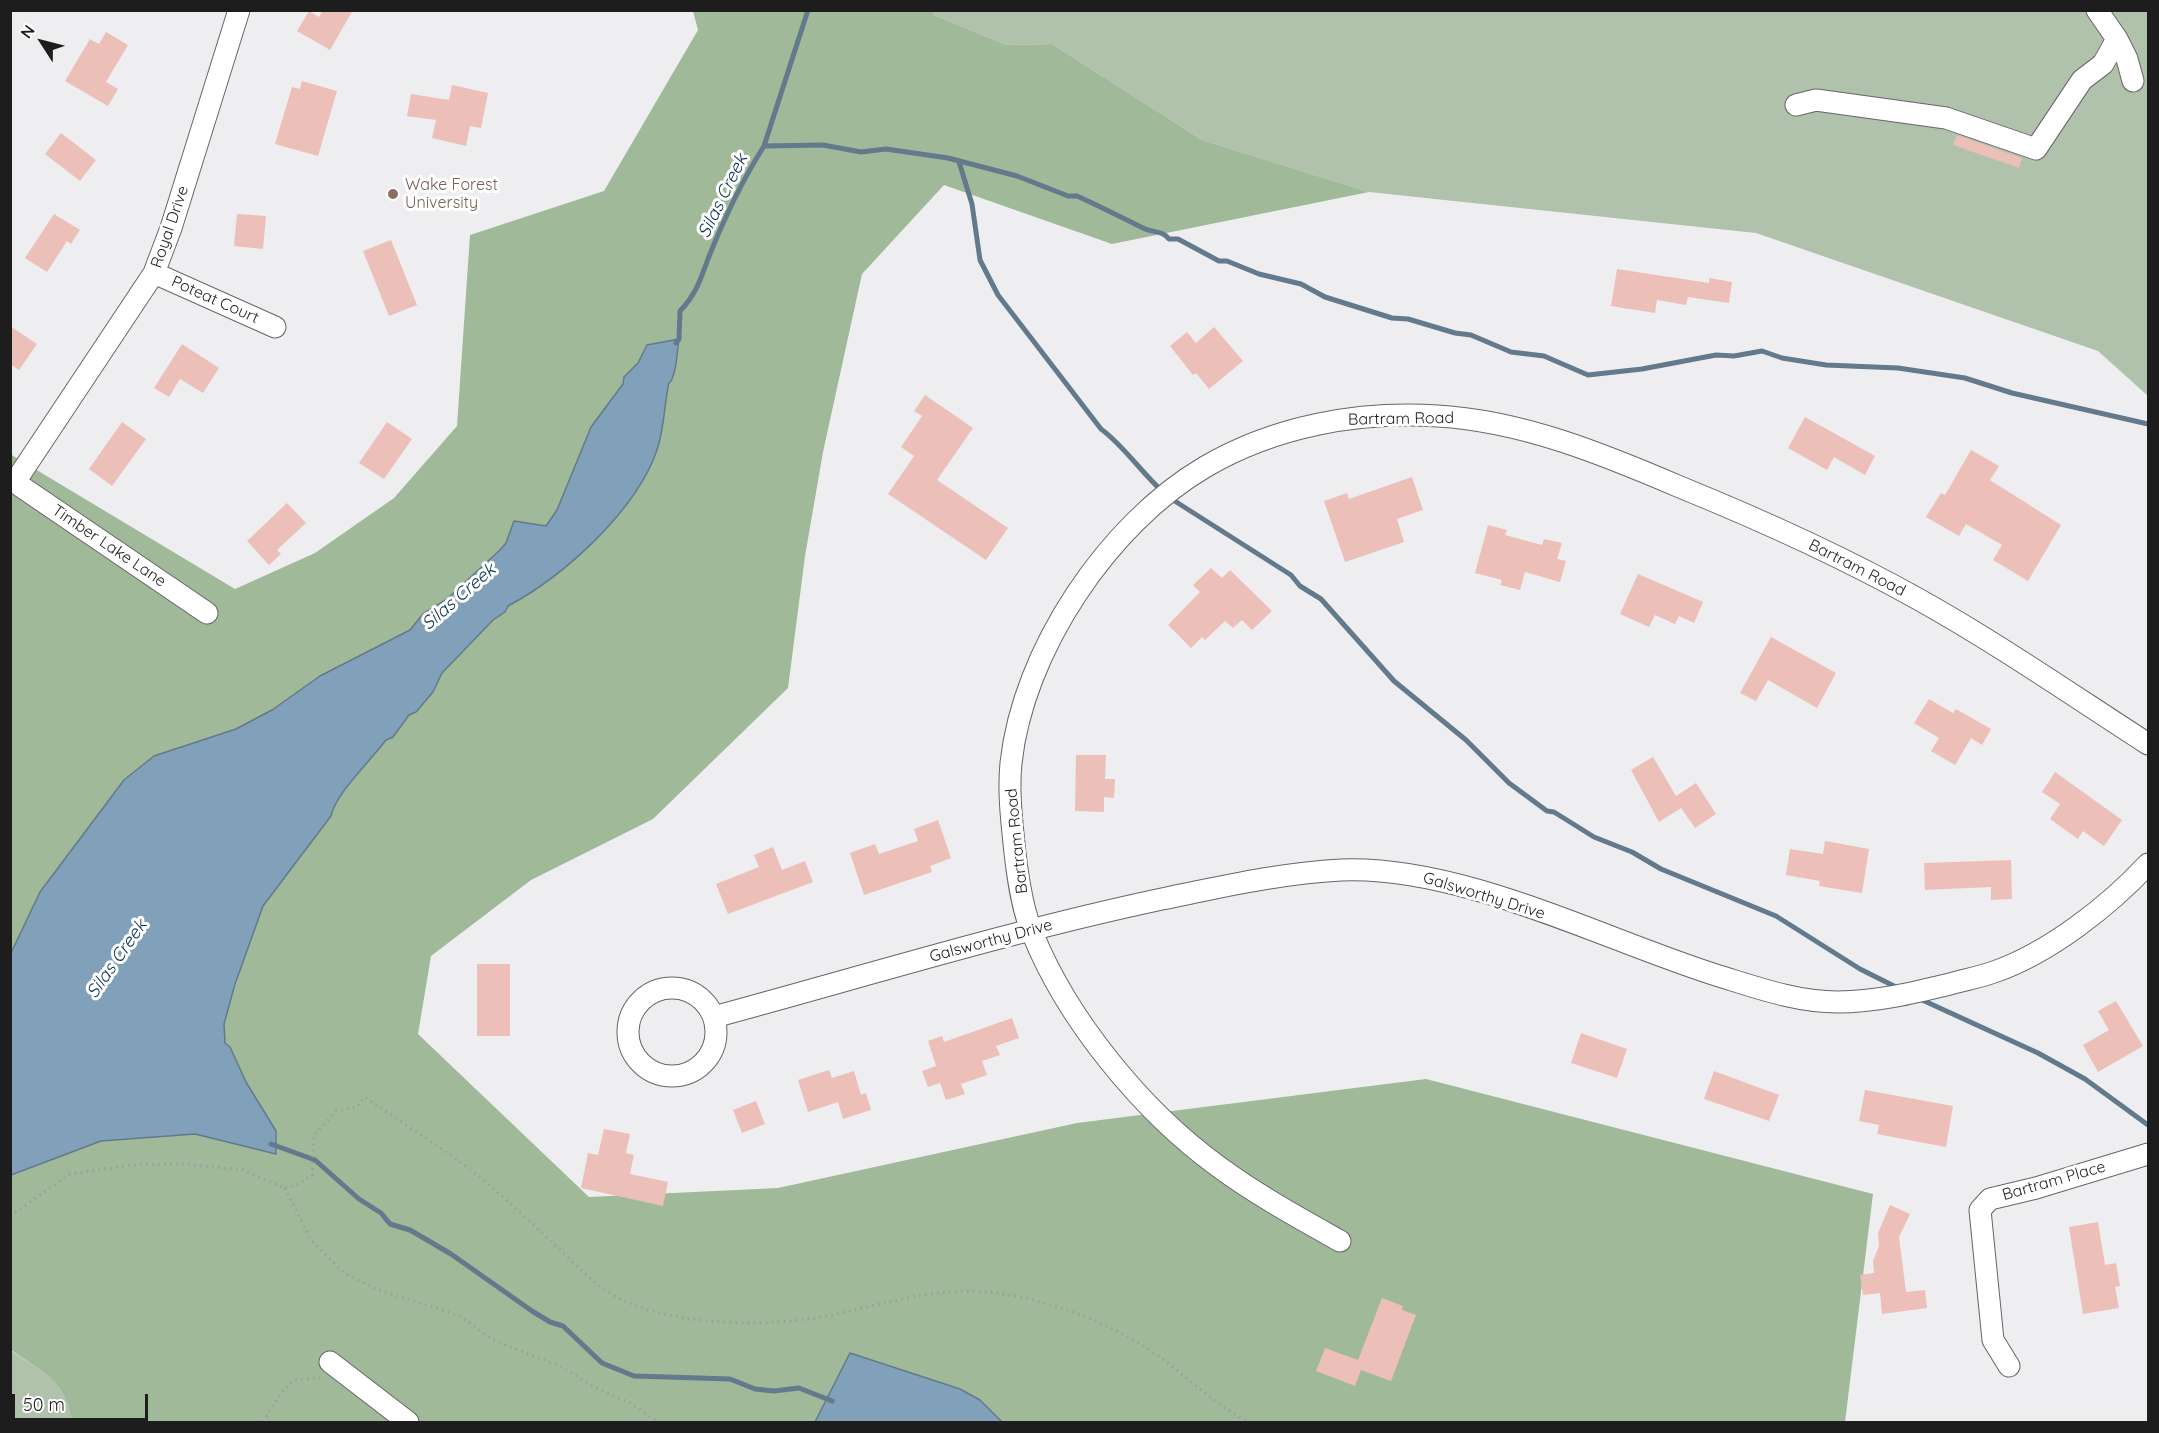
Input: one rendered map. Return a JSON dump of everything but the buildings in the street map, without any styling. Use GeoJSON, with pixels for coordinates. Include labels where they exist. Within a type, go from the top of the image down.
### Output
{"type":"FeatureCollection","features":[{"type":"Feature","properties":{"kind":"street","name":"Royal Drive"},"geometry":{"type":"LineString","coordinates":[[13,480],[154,273],[171,228],[239,10]]}},
{"type":"Feature","properties":{"kind":"street"},"geometry":{"type":"LineString","coordinates":[[2097,10],[2117,39],[2127,59],[2133,81]]}},
{"type":"Feature","properties":{"kind":"street"},"geometry":{"type":"LineString","coordinates":[[1796,105],[1816,100],[1946,118],[2036,149],[2082,80],[2103,64],[2117,39]]}},
{"type":"Feature","properties":{"kind":"street","name":"Poteat Court"},"geometry":{"type":"LineString","coordinates":[[154,273],[274,327]]}},
{"type":"Feature","properties":{"kind":"street","name":"Bartram Road"},"geometry":{"type":"LineString","coordinates":[[1340,1241],[1216,1165],[1158,1114],[1128,1082],[1073,1008],[1031,930],[1016,867],[1009,791],[1012,756],[1032,681],[1062,615],[1085,580],[1140,519],[1203,468],[1248,446],[1295,429],[1336,420],[1421,415],[1478,420],[1566,443],[1637,469],[1752,517],[1917,598],[2003,649],[2148,744]]}},
{"type":"Feature","properties":{"kind":"street","name":"Timber Lake Lane"},"geometry":{"type":"LineString","coordinates":[[13,480],[207,613]]}},
{"type":"Feature","properties":{"kind":"street","name":"Galsworthy Drive"},"geometry":{"type":"LineString","coordinates":[[714,1017],[1094,914],[1225,886],[1291,875],[1373,870],[1440,880],[1504,899],[1692,967],[1772,992],[1838,1002],[1871,1000],[1920,992],[1994,972],[2016,962],[2101,908],[2148,864]]}},
{"type":"Feature","properties":{"kind":"street"},"geometry":{"type":"LineString","coordinates":[[675,988],[695,994],[703,1000],[714,1017],[716,1031],[712,1050],[700,1067],[688,1074],[675,1077],[655,1073],[638,1062],[631,1051],[627,1038],[632,1011],[646,996],[655,991],[675,988]]}},
{"type":"Feature","properties":{"kind":"street","name":"Bartram Place"},"geometry":{"type":"LineString","coordinates":[[2009,1366],[1993,1340],[1980,1210],[1984,1203],[1990,1199],[2036,1188],[2148,1154]]}},
{"type":"Feature","properties":{"kind":"street"},"geometry":{"type":"LineString","coordinates":[[333,1365],[408,1422]]}},
{"type":"Feature","properties":{"kind":"path"},"geometry":{"type":"LineString","coordinates":[[10,1216],[70,1174],[132,1166],[182,1164],[242,1170],[285,1188],[297,1185],[312,1175],[314,1136],[336,1112],[357,1107],[365,1097],[469,1169],[598,1286],[630,1303],[670,1314],[751,1322],[787,1322],[828,1316],[908,1297],[949,1291],[990,1293],[1026,1299],[1099,1323],[1130,1338],[1161,1358],[1218,1404],[1250,1422]]}},
{"type":"Feature","properties":{"kind":"path"},"geometry":{"type":"LineString","coordinates":[[285,1188],[311,1240],[344,1273],[376,1289],[460,1316],[493,1340],[562,1367],[592,1386],[630,1403],[658,1422]]}},
{"type":"Feature","properties":{"kind":"path"},"geometry":{"type":"LineString","coordinates":[[263,1422],[278,1397],[294,1380],[322,1378],[333,1365]]}},
{"type":"Feature","properties":{"kind":"green space"},"geometry":{"type":"Polygon","coordinates":[[[693,11],[933,11],[934,15],[1006,45],[1052,44],[1202,140],[1369,192],[1112,244],[944,185],[862,274],[823,452],[805,556],[788,688],[653,819],[531,880],[431,956],[418,1034],[589,1197],[778,1188],[1077,1123],[1426,1079],[1873,1194],[1845,1422],[71,1422],[69,1408],[58,1387],[42,1371],[11,1350],[10,454],[235,589],[315,553],[394,498],[457,426],[470,235],[604,191],[698,30],[693,11]]]}},
{"type":"Feature","properties":{"kind":"green space"},"geometry":{"type":"Polygon","coordinates":[[[933,11],[2148,11],[2148,396],[2098,351],[1756,233],[1369,192],[1202,140],[1052,44],[1006,45],[934,15],[933,11]]]}},
{"type":"Feature","properties":{"kind":"green space"},"geometry":{"type":"Polygon","coordinates":[[[10,1350],[42,1371],[58,1387],[69,1408],[71,1422],[11,1422],[10,1350]]]}},
{"type":"Feature","properties":{"kind":"water"},"geometry":{"type":"Polygon","coordinates":[[[679,339],[675,370],[668,384],[663,427],[657,450],[633,496],[596,540],[552,578],[508,606],[505,612],[493,620],[442,673],[433,692],[416,712],[409,715],[393,737],[386,740],[346,787],[331,816],[263,906],[235,984],[224,1024],[225,1043],[230,1047],[246,1082],[276,1131],[276,1154],[195,1134],[101,1141],[11,1175],[11,953],[40,892],[124,780],[154,756],[236,729],[272,710],[320,676],[410,630],[423,614],[447,599],[500,550],[506,543],[514,521],[546,526],[557,510],[591,427],[623,384],[624,377],[638,363],[647,345],[679,339]]]}},
{"type":"Feature","properties":{"kind":"water"},"geometry":{"type":"Polygon","coordinates":[[[850,1353],[960,1389],[980,1400],[1002,1422],[815,1422],[850,1353]]]}},
{"type":"Feature","properties":{"kind":"waterway","name":"Silas Creek"},"geometry":{"type":"LineString","coordinates":[[676,343],[679,339],[680,311],[697,286],[727,216],[764,146],[808,10]]}},
{"type":"Feature","properties":{"kind":"waterway"},"geometry":{"type":"LineString","coordinates":[[764,146],[823,145],[861,152],[886,149],[948,158],[1017,176],[1068,196],[1077,196],[1150,231],[1160,233],[1169,239],[1178,239],[1219,261],[1227,261],[1259,274],[1301,284],[1325,297],[1392,318],[1408,319],[1455,333],[1471,335],[1511,352],[1544,356],[1588,375],[1642,369],[1716,355],[1734,356],[1762,351],[1782,358],[1826,365],[1898,368],[1965,378],[2012,393],[2148,424]]}},
{"type":"Feature","properties":{"kind":"waterway"},"geometry":{"type":"LineString","coordinates":[[959,162],[972,204],[980,260],[998,295],[1101,429],[1163,492]]}},
{"type":"Feature","properties":{"kind":"waterway"},"geometry":{"type":"LineString","coordinates":[[1170,498],[1291,575],[1300,586],[1321,599],[1394,681],[1466,740],[1509,783],[1547,811],[1554,812],[1594,837],[1632,852],[1661,869],[1776,916],[1860,969],[1898,988]]}},
{"type":"Feature","properties":{"kind":"waterway"},"geometry":{"type":"LineString","coordinates":[[1920,999],[2038,1053],[2085,1079],[2148,1125]]}},
{"type":"Feature","properties":{"kind":"waterway"},"geometry":{"type":"LineString","coordinates":[[271,1144],[315,1160],[359,1199],[381,1213],[390,1224],[410,1230],[451,1254],[532,1311],[550,1322],[563,1326],[602,1363],[634,1376],[730,1379],[755,1389],[774,1391],[799,1388],[832,1401]]}},
{"type":"Feature","properties":{"kind":"place","name":"Wake Forest University"},"geometry":{"type":"Point","coordinates":[393,194]}}]}
